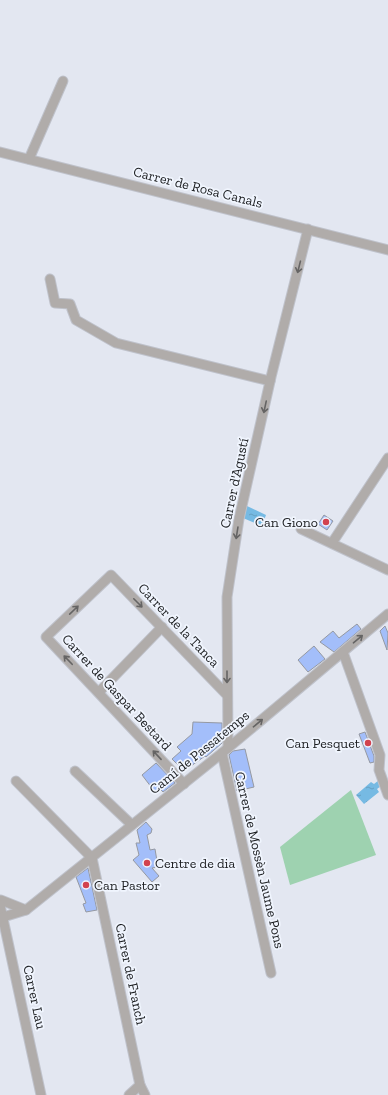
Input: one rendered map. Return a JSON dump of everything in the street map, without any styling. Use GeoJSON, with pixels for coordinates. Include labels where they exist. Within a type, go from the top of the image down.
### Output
{"type":"FeatureCollection","features":[{"type":"Feature","properties":{"kind":"street"},"geometry":{"type":"LineString","coordinates":[[29,159],[63,81]]}},
{"type":"Feature","properties":{"kind":"street","name":"Carrer de Rosa Canals"},"geometry":{"type":"LineString","coordinates":[[0,152],[388,250]]}},
{"type":"Feature","properties":{"kind":"street","name":"Carrer d'Agustí"},"geometry":{"type":"LineString","coordinates":[[225,750],[227,695],[227,597],[239,519],[270,381],[308,229]]}},
{"type":"Feature","properties":{"kind":"street"},"geometry":{"type":"LineString","coordinates":[[50,279],[55,303],[70,304],[76,320],[116,343],[270,381]]}},
{"type":"Feature","properties":{"kind":"street"},"geometry":{"type":"LineString","coordinates":[[332,543],[388,458]]}},
{"type":"Feature","properties":{"kind":"street"},"geometry":{"type":"LineString","coordinates":[[301,529],[388,570]]}},
{"type":"Feature","properties":{"kind":"street","name":"Carrer de la Tanca"},"geometry":{"type":"LineString","coordinates":[[46,637],[111,575],[227,695]]}},
{"type":"Feature","properties":{"kind":"street","name":"Camí de Passatemps"},"geometry":{"type":"LineString","coordinates":[[2,918],[26,910],[184,784],[388,614]]}},
{"type":"Feature","properties":{"kind":"street"},"geometry":{"type":"LineString","coordinates":[[99,692],[162,627]]}},
{"type":"Feature","properties":{"kind":"street","name":"Carrer de Gaspar Bestard"},"geometry":{"type":"LineString","coordinates":[[46,637],[184,784]]}},
{"type":"Feature","properties":{"kind":"street"},"geometry":{"type":"LineString","coordinates":[[343,652],[380,755],[379,770],[388,795]]}},
{"type":"Feature","properties":{"kind":"street","name":"Carrer de Mossèn Jaume Pons"},"geometry":{"type":"LineString","coordinates":[[225,750],[271,973]]}},
{"type":"Feature","properties":{"kind":"street"},"geometry":{"type":"LineString","coordinates":[[75,771],[132,825]]}},
{"type":"Feature","properties":{"kind":"street"},"geometry":{"type":"LineString","coordinates":[[16,780],[92,858]]}},
{"type":"Feature","properties":{"kind":"street","name":"Carrer de Franch"},"geometry":{"type":"LineString","coordinates":[[92,858],[140,1085],[145,1095]]}},
{"type":"Feature","properties":{"kind":"street"},"geometry":{"type":"LineString","coordinates":[[0,901],[26,910]]}},
{"type":"Feature","properties":{"kind":"street","name":"Carrer Lau"},"geometry":{"type":"LineString","coordinates":[[0,901],[2,918],[41,1095]]}},
{"type":"Feature","properties":{"kind":"street"},"geometry":{"type":"LineString","coordinates":[[129,1095],[140,1085]]}},
{"type":"Feature","properties":{"kind":"green space"},"geometry":{"type":"Polygon","coordinates":[[[351,790],[376,855],[290,885],[280,847],[351,790]]]}},
{"type":"Feature","properties":{"kind":"water"},"geometry":{"type":"Polygon","coordinates":[[[247,506],[266,515],[262,526],[243,518],[247,506]]]}},
{"type":"Feature","properties":{"kind":"water"},"geometry":{"type":"Polygon","coordinates":[[[379,780],[381,786],[377,789],[379,792],[364,804],[356,795],[371,782],[374,784],[379,780]]]}},
{"type":"Feature","properties":{"kind":"building","name":"Can Giono"},"geometry":{"type":"Polygon","coordinates":[[[324,515],[333,521],[327,530],[318,524],[324,515]]]}},
{"type":"Feature","properties":{"kind":"building"},"geometry":{"type":"Polygon","coordinates":[[[357,624],[361,629],[334,652],[320,642],[333,631],[339,638],[357,624]]]}},
{"type":"Feature","properties":{"kind":"building"},"geometry":{"type":"Polygon","coordinates":[[[385,626],[388,633],[387,650],[380,631],[385,626]]]}},
{"type":"Feature","properties":{"kind":"building"},"geometry":{"type":"Polygon","coordinates":[[[314,646],[325,659],[308,672],[298,660],[314,646]]]}},
{"type":"Feature","properties":{"kind":"building"},"geometry":{"type":"Polygon","coordinates":[[[193,722],[222,723],[222,743],[206,757],[205,756],[184,771],[172,759],[181,751],[177,747],[192,734],[193,722]]]}},
{"type":"Feature","properties":{"kind":"building"},"geometry":{"type":"Polygon","coordinates":[[[365,732],[374,756],[374,762],[370,763],[359,734],[365,732]]]}},
{"type":"Feature","properties":{"kind":"building"},"geometry":{"type":"Polygon","coordinates":[[[245,749],[254,787],[237,791],[229,755],[233,751],[245,749]]]}},
{"type":"Feature","properties":{"kind":"building"},"geometry":{"type":"Polygon","coordinates":[[[156,763],[175,783],[163,792],[160,789],[155,792],[142,775],[156,763]]]}},
{"type":"Feature","properties":{"kind":"building","name":"Centre de dia"},"geometry":{"type":"Polygon","coordinates":[[[146,822],[152,829],[151,833],[147,835],[150,850],[155,849],[158,867],[152,868],[159,876],[152,882],[133,860],[139,855],[136,843],[140,843],[137,830],[146,822]]]}},
{"type":"Feature","properties":{"kind":"building","name":"Can Pastor"},"geometry":{"type":"Polygon","coordinates":[[[88,868],[97,910],[86,912],[83,904],[86,903],[76,877],[88,868]]]}},
{"type":"Feature","properties":{"kind":"place","name":"Can Giono"},"geometry":{"type":"Point","coordinates":[326,522]}},
{"type":"Feature","properties":{"kind":"place","name":"Can Pesquet"},"geometry":{"type":"Point","coordinates":[368,743]}},
{"type":"Feature","properties":{"kind":"place","name":"Centre de dia"},"geometry":{"type":"Point","coordinates":[147,863]}},
{"type":"Feature","properties":{"kind":"place","name":"Can Pastor"},"geometry":{"type":"Point","coordinates":[86,885]}}]}
